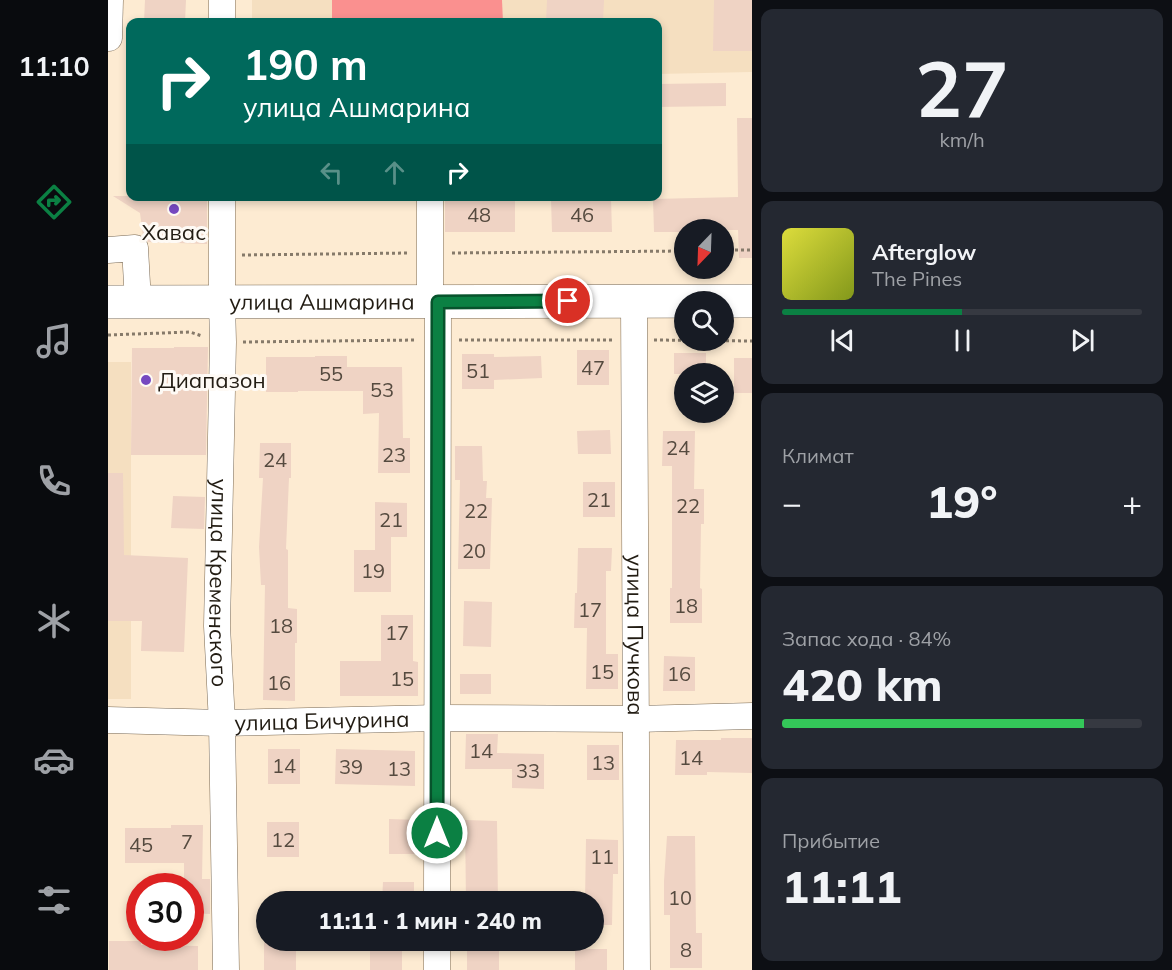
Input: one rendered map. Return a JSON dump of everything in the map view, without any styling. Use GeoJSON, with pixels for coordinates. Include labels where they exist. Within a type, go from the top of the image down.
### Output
{"type":"FeatureCollection","features":[{"type":"Feature","properties":{"kind":"main road","name":"улица Ашмарина"},"geometry":{"type":"LineString","coordinates":[[123,302],[752,301]]}},
{"type":"Feature","properties":{"kind":"street"},"geometry":{"type":"LineString","coordinates":[[109,38],[110,0]]}},
{"type":"Feature","properties":{"kind":"street"},"geometry":{"type":"LineString","coordinates":[[222,0],[222,18]]}},
{"type":"Feature","properties":{"kind":"street","name":"улица Кременского"},"geometry":{"type":"LineString","coordinates":[[222,201],[223,342],[217,626],[222,723],[226,970]]}},
{"type":"Feature","properties":{"kind":"street"},"geometry":{"type":"LineString","coordinates":[[430,201],[434,301],[438,718],[437,891]]}},
{"type":"Feature","properties":{"kind":"street"},"geometry":{"type":"LineString","coordinates":[[108,250],[135,248],[123,302]]}},
{"type":"Feature","properties":{"kind":"street","name":"улица Пучкова"},"geometry":{"type":"LineString","coordinates":[[634,301],[638,970]]}},
{"type":"Feature","properties":{"kind":"street","name":"улица Бичурина"},"geometry":{"type":"LineString","coordinates":[[108,720],[222,723],[438,718],[637,719],[752,716]]}},
{"type":"Feature","properties":{"kind":"street"},"geometry":{"type":"LineString","coordinates":[[437,951],[437,970]]}},
{"type":"Feature","properties":{"kind":"path"},"geometry":{"type":"LineString","coordinates":[[734,250],[752,250]]}},
{"type":"Feature","properties":{"kind":"shaded area"},"geometry":{"type":"Polygon","coordinates":[[[252,0],[752,0],[752,72],[662,74],[662,18],[252,18],[252,0]]]}},
{"type":"Feature","properties":{"kind":"shaded area"},"geometry":{"type":"Polygon","coordinates":[[[332,0],[502,0],[503,18],[332,18],[332,0]]]}},
{"type":"Feature","properties":{"kind":"shaded area"},"geometry":{"type":"Polygon","coordinates":[[[108,362],[131,362],[131,699],[108,699],[108,362]]]}},
{"type":"Feature","properties":{"kind":"building"},"geometry":{"type":"Polygon","coordinates":[[[145,0],[186,0],[185,18],[144,18],[145,0]]]}},
{"type":"Feature","properties":{"kind":"building"},"geometry":{"type":"Polygon","coordinates":[[[547,0],[604,0],[603,18],[546,18],[547,0]]]}},
{"type":"Feature","properties":{"kind":"building"},"geometry":{"type":"Polygon","coordinates":[[[714,0],[752,0],[752,51],[713,51],[714,0]]]}},
{"type":"Feature","properties":{"kind":"building"},"geometry":{"type":"Polygon","coordinates":[[[726,83],[726,106],[662,107],[662,84],[726,83]]]}},
{"type":"Feature","properties":{"kind":"building"},"geometry":{"type":"Polygon","coordinates":[[[737,118],[752,118],[752,258],[739,258],[738,230],[734,230],[734,219],[674,219],[674,232],[654,232],[653,201],[662,201],[662,199],[738,197],[737,118]]]}},
{"type":"Feature","properties":{"kind":"building"},"geometry":{"type":"Polygon","coordinates":[[[113,196],[126,196],[126,201],[207,201],[207,244],[148,242],[143,236],[140,213],[113,196]]]}},
{"type":"Feature","properties":{"kind":"building"},"geometry":{"type":"Polygon","coordinates":[[[445,201],[515,201],[515,232],[445,232],[445,201]]]}},
{"type":"Feature","properties":{"kind":"building"},"geometry":{"type":"Polygon","coordinates":[[[551,201],[611,201],[612,232],[552,232],[551,201]]]}},
{"type":"Feature","properties":{"kind":"building"},"geometry":{"type":"Polygon","coordinates":[[[208,347],[206,455],[131,455],[132,348],[208,347]]]}},
{"type":"Feature","properties":{"kind":"building"},"geometry":{"type":"Polygon","coordinates":[[[577,350],[609,350],[609,385],[577,385],[577,350]]]}},
{"type":"Feature","properties":{"kind":"building"},"geometry":{"type":"Polygon","coordinates":[[[674,353],[706,353],[706,363],[674,363],[674,353]]]}},
{"type":"Feature","properties":{"kind":"building"},"geometry":{"type":"Polygon","coordinates":[[[462,354],[494,354],[494,357],[541,356],[542,378],[494,380],[494,389],[462,389],[462,354]]]}},
{"type":"Feature","properties":{"kind":"building"},"geometry":{"type":"Polygon","coordinates":[[[347,356],[347,367],[402,367],[403,438],[410,438],[410,473],[378,473],[379,413],[363,414],[363,391],[266,392],[266,357],[347,356]]]}},
{"type":"Feature","properties":{"kind":"building"},"geometry":{"type":"Polygon","coordinates":[[[734,358],[752,358],[752,393],[734,393],[734,358]]]}},
{"type":"Feature","properties":{"kind":"building"},"geometry":{"type":"Polygon","coordinates":[[[610,430],[611,454],[578,454],[577,431],[610,430]]]}},
{"type":"Feature","properties":{"kind":"building"},"geometry":{"type":"Polygon","coordinates":[[[663,431],[695,431],[694,489],[704,489],[700,588],[702,589],[702,623],[670,623],[672,466],[662,466],[663,431]]]}},
{"type":"Feature","properties":{"kind":"building"},"geometry":{"type":"Polygon","coordinates":[[[260,443],[291,443],[286,549],[288,550],[288,608],[297,609],[295,701],[263,700],[265,585],[261,585],[259,547],[263,478],[259,478],[260,443]]]}},
{"type":"Feature","properties":{"kind":"building"},"geometry":{"type":"Polygon","coordinates":[[[455,446],[482,446],[483,481],[487,481],[486,498],[492,498],[490,569],[458,569],[460,480],[455,480],[455,446]]]}},
{"type":"Feature","properties":{"kind":"building"},"geometry":{"type":"Polygon","coordinates":[[[108,473],[123,473],[124,555],[188,558],[184,652],[141,651],[142,621],[108,621],[108,473]]]}},
{"type":"Feature","properties":{"kind":"building"},"geometry":{"type":"Polygon","coordinates":[[[583,482],[615,482],[615,517],[583,517],[583,482]]]}},
{"type":"Feature","properties":{"kind":"building"},"geometry":{"type":"Polygon","coordinates":[[[173,496],[205,497],[204,529],[171,528],[173,496]]]}},
{"type":"Feature","properties":{"kind":"building"},"geometry":{"type":"Polygon","coordinates":[[[375,502],[407,503],[407,537],[391,537],[391,592],[354,592],[354,550],[375,550],[375,502]]]}},
{"type":"Feature","properties":{"kind":"building"},"geometry":{"type":"Polygon","coordinates":[[[578,548],[612,548],[611,571],[606,571],[606,654],[618,654],[618,689],[586,689],[587,628],[574,628],[578,548]]]}},
{"type":"Feature","properties":{"kind":"building"},"geometry":{"type":"Polygon","coordinates":[[[464,601],[492,602],[491,647],[463,646],[464,601]]]}},
{"type":"Feature","properties":{"kind":"building"},"geometry":{"type":"Polygon","coordinates":[[[381,615],[413,615],[413,661],[418,662],[418,696],[340,696],[340,661],[381,661],[381,615]]]}},
{"type":"Feature","properties":{"kind":"building"},"geometry":{"type":"Polygon","coordinates":[[[664,656],[695,657],[695,691],[663,691],[664,656]]]}},
{"type":"Feature","properties":{"kind":"building"},"geometry":{"type":"Polygon","coordinates":[[[460,674],[491,674],[491,694],[460,694],[460,674]]]}},
{"type":"Feature","properties":{"kind":"building"},"geometry":{"type":"Polygon","coordinates":[[[466,734],[498,734],[497,753],[544,754],[544,789],[512,788],[512,769],[465,769],[466,734]]]}},
{"type":"Feature","properties":{"kind":"building"},"geometry":{"type":"Polygon","coordinates":[[[721,738],[752,738],[752,773],[707,772],[707,775],[675,775],[676,740],[721,740],[721,738]]]}},
{"type":"Feature","properties":{"kind":"building"},"geometry":{"type":"Polygon","coordinates":[[[587,745],[619,745],[619,780],[587,780],[587,745]]]}},
{"type":"Feature","properties":{"kind":"building"},"geometry":{"type":"Polygon","coordinates":[[[268,749],[300,749],[300,784],[268,784],[268,749]]]}},
{"type":"Feature","properties":{"kind":"building"},"geometry":{"type":"Polygon","coordinates":[[[336,749],[415,751],[415,786],[335,784],[336,749]]]}},
{"type":"Feature","properties":{"kind":"building"},"geometry":{"type":"Polygon","coordinates":[[[389,819],[421,820],[421,854],[389,854],[389,819]]]}},
{"type":"Feature","properties":{"kind":"building"},"geometry":{"type":"Polygon","coordinates":[[[465,820],[497,821],[498,891],[466,891],[465,820]]]}},
{"type":"Feature","properties":{"kind":"building"},"geometry":{"type":"Polygon","coordinates":[[[267,822],[299,822],[299,857],[267,857],[267,822]]]}},
{"type":"Feature","properties":{"kind":"building"},"geometry":{"type":"Polygon","coordinates":[[[171,825],[203,825],[202,873],[184,873],[184,863],[125,863],[125,828],[171,828],[171,825]]]}},
{"type":"Feature","properties":{"kind":"building"},"geometry":{"type":"Polygon","coordinates":[[[667,836],[695,836],[696,933],[702,933],[702,968],[670,968],[670,915],[664,915],[667,836]]]}},
{"type":"Feature","properties":{"kind":"building"},"geometry":{"type":"Polygon","coordinates":[[[586,839],[618,840],[618,874],[613,874],[612,925],[604,925],[604,891],[585,891],[586,839]]]}},
{"type":"Feature","properties":{"kind":"building"},"geometry":{"type":"Polygon","coordinates":[[[204,879],[210,879],[210,914],[204,914],[204,879]]]}},
{"type":"Feature","properties":{"kind":"building"},"geometry":{"type":"Polygon","coordinates":[[[383,882],[414,882],[414,891],[383,891],[383,882]]]}},
{"type":"Feature","properties":{"kind":"building"},"geometry":{"type":"Polygon","coordinates":[[[109,941],[126,941],[126,951],[198,951],[198,970],[109,970],[109,941]]]}},
{"type":"Feature","properties":{"kind":"building"},"geometry":{"type":"Polygon","coordinates":[[[607,949],[607,970],[575,970],[575,951],[604,951],[607,949]]]}},
{"type":"Feature","properties":{"kind":"building"},"geometry":{"type":"Polygon","coordinates":[[[264,951],[296,951],[296,970],[264,970],[264,951]]]}},
{"type":"Feature","properties":{"kind":"building"},"geometry":{"type":"Polygon","coordinates":[[[370,951],[402,951],[402,970],[370,970],[370,951]]]}},
{"type":"Feature","properties":{"kind":"building"},"geometry":{"type":"Polygon","coordinates":[[[467,951],[499,951],[499,970],[467,970],[467,951]]]}},
{"type":"Feature","properties":{"kind":"place","name":"Хавас"},"geometry":{"type":"Point","coordinates":[174,209]}},
{"type":"Feature","properties":{"kind":"place","name":"Диапазон"},"geometry":{"type":"Point","coordinates":[146,380]}},
{"type":"Feature","properties":{"kind":"route"},"geometry":{"type":"LineString","coordinates":[[437,833],[438,302],[568,301]]}}]}
